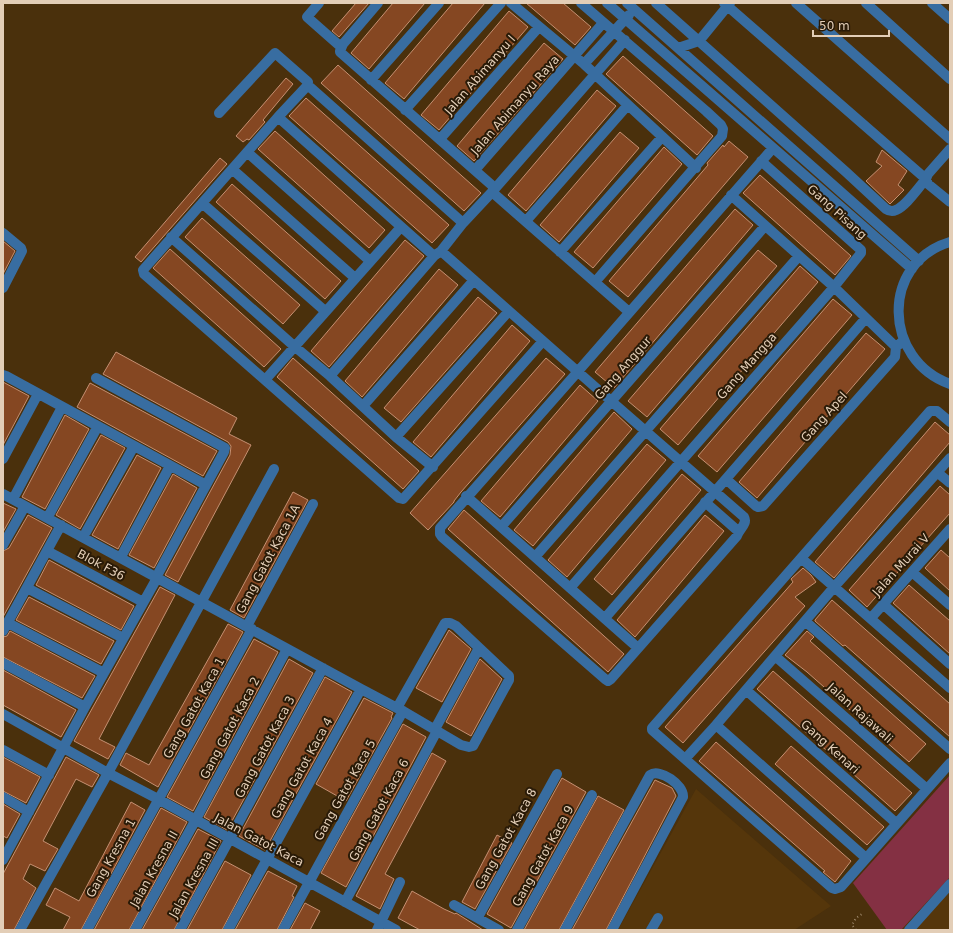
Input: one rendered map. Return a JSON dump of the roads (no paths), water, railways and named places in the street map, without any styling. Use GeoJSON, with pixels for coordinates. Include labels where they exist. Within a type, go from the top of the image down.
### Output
{"type":"FeatureCollection","features":[{"type":"Feature","properties":{"kind":"street"},"geometry":{"type":"LineString","coordinates":[[319,3],[307,17],[341,47]]}},
{"type":"Feature","properties":{"kind":"street"},"geometry":{"type":"LineString","coordinates":[[378,3],[341,47],[340,52],[475,170],[493,190],[526,221],[629,312]]}},
{"type":"Feature","properties":{"kind":"street"},"geometry":{"type":"LineString","coordinates":[[371,80],[439,3]]}},
{"type":"Feature","properties":{"kind":"street"},"geometry":{"type":"LineString","coordinates":[[405,110],[501,3]]}},
{"type":"Feature","properties":{"kind":"street"},"geometry":{"type":"LineString","coordinates":[[511,3],[584,64],[627,106],[696,168]]}},
{"type":"Feature","properties":{"kind":"street"},"geometry":{"type":"LineString","coordinates":[[580,3],[706,111],[721,125],[723,129],[722,136],[696,168],[595,282]]}},
{"type":"Feature","properties":{"kind":"street"},"geometry":{"type":"LineString","coordinates":[[607,3],[912,269]]}},
{"type":"Feature","properties":{"kind":"street"},"geometry":{"type":"LineString","coordinates":[[656,3],[846,172],[886,210],[891,212],[903,205],[926,180],[928,174],[950,149]]}},
{"type":"Feature","properties":{"kind":"street"},"geometry":{"type":"LineString","coordinates":[[796,3],[950,139]]}},
{"type":"Feature","properties":{"kind":"street"},"geometry":{"type":"LineString","coordinates":[[866,3],[950,79]]}},
{"type":"Feature","properties":{"kind":"street"},"geometry":{"type":"LineString","coordinates":[[932,3],[950,19]]}},
{"type":"Feature","properties":{"kind":"street"},"geometry":{"type":"LineString","coordinates":[[678,48],[699,41],[727,4],[950,202]]}},
{"type":"Feature","properties":{"kind":"street"},"geometry":{"type":"LineString","coordinates":[[584,64],[626,20],[631,6],[919,261]]}},
{"type":"Feature","properties":{"kind":"street","name":"Jalan Abimanyu Raya"},"geometry":{"type":"LineString","coordinates":[[475,170],[603,23]]}},
{"type":"Feature","properties":{"kind":"street","name":"Jalan Abimanyu I"},"geometry":{"type":"LineString","coordinates":[[440,139],[539,27]]}},
{"type":"Feature","properties":{"kind":"street"},"geometry":{"type":"LineString","coordinates":[[330,376],[625,40]]}},
{"type":"Feature","properties":{"kind":"street"},"geometry":{"type":"LineString","coordinates":[[644,57],[655,44]]}},
{"type":"Feature","properties":{"kind":"street"},"geometry":{"type":"LineString","coordinates":[[219,113],[275,53],[308,82],[307,86],[171,237],[143,270],[144,274],[399,498],[403,499],[406,497],[543,341]]}},
{"type":"Feature","properties":{"kind":"street"},"geometry":{"type":"LineString","coordinates":[[307,86],[463,223]]}},
{"type":"Feature","properties":{"kind":"street"},"geometry":{"type":"LineString","coordinates":[[748,109],[760,95]]}},
{"type":"Feature","properties":{"kind":"street"},"geometry":{"type":"LineString","coordinates":[[706,111],[717,99]]}},
{"type":"Feature","properties":{"kind":"street"},"geometry":{"type":"LineString","coordinates":[[526,221],[627,106]]}},
{"type":"Feature","properties":{"kind":"street"},"geometry":{"type":"LineString","coordinates":[[278,117],[401,227],[474,280],[577,372],[647,431],[746,520],[746,523],[738,531],[737,536],[608,681],[442,537],[440,534],[440,528],[466,496],[577,372],[773,148]]}},
{"type":"Feature","properties":{"kind":"street"},"geometry":{"type":"LineString","coordinates":[[560,252],[662,137]]}},
{"type":"Feature","properties":{"kind":"street"},"geometry":{"type":"LineString","coordinates":[[247,152],[370,261]]}},
{"type":"Feature","properties":{"kind":"street","name":"Gang Pisang"},"geometry":{"type":"LineString","coordinates":[[761,161],[861,250],[861,253],[834,287]]}},
{"type":"Feature","properties":{"kind":"street"},"geometry":{"type":"LineString","coordinates":[[232,170],[355,278]]}},
{"type":"Feature","properties":{"kind":"street"},"geometry":{"type":"LineString","coordinates":[[834,185],[846,172]]}},
{"type":"Feature","properties":{"kind":"street"},"geometry":{"type":"LineString","coordinates":[[731,195],[834,287],[866,318],[899,343],[911,354],[921,367],[939,379],[950,384]]}},
{"type":"Feature","properties":{"kind":"street"},"geometry":{"type":"LineString","coordinates":[[202,203],[325,311]]}},
{"type":"Feature","properties":{"kind":"street","name":"Gang Anggur"},"geometry":{"type":"LineString","coordinates":[[501,527],[765,226]]}},
{"type":"Feature","properties":{"kind":"street"},"geometry":{"type":"LineString","coordinates":[[265,380],[401,227]]}},
{"type":"Feature","properties":{"kind":"street"},"geometry":{"type":"LineString","coordinates":[[3,233],[22,250],[3,288]]}},
{"type":"Feature","properties":{"kind":"street"},"geometry":{"type":"LineString","coordinates":[[171,237],[330,376],[396,437],[433,467]]}},
{"type":"Feature","properties":{"kind":"street"},"geometry":{"type":"LineString","coordinates":[[899,343],[900,298],[902,288],[912,269],[919,261],[936,248],[950,242]]}},
{"type":"Feature","properties":{"kind":"street"},"geometry":{"type":"LineString","coordinates":[[535,557],[799,256]]}},
{"type":"Feature","properties":{"kind":"street"},"geometry":{"type":"LineString","coordinates":[[362,406],[474,280]]}},
{"type":"Feature","properties":{"kind":"street","name":"Gang Mangga"},"geometry":{"type":"LineString","coordinates":[[570,588],[834,287]]}},
{"type":"Feature","properties":{"kind":"street"},"geometry":{"type":"LineString","coordinates":[[396,437],[509,311]]}},
{"type":"Feature","properties":{"kind":"street"},"geometry":{"type":"LineString","coordinates":[[605,618],[866,318]]}},
{"type":"Feature","properties":{"kind":"street","name":"Gang Apel"},"geometry":{"type":"LineString","coordinates":[[726,479],[756,506],[763,506],[895,357],[899,343]]}},
{"type":"Feature","properties":{"kind":"street"},"geometry":{"type":"LineString","coordinates":[[3,376],[6,376],[206,486]]}},
{"type":"Feature","properties":{"kind":"street"},"geometry":{"type":"LineString","coordinates":[[3,860],[7,844],[29,812],[64,748],[84,707],[158,575],[224,452],[224,448],[96,378]]}},
{"type":"Feature","properties":{"kind":"street"},"geometry":{"type":"LineString","coordinates":[[3,459],[38,394]]}},
{"type":"Feature","properties":{"kind":"street"},"geometry":{"type":"LineString","coordinates":[[13,499],[62,407]]}},
{"type":"Feature","properties":{"kind":"street"},"geometry":{"type":"LineString","coordinates":[[950,422],[937,411],[930,411],[653,725],[652,728],[652,730],[832,888],[835,889],[841,887],[950,763]]}},
{"type":"Feature","properties":{"kind":"street"},"geometry":{"type":"LineString","coordinates":[[50,513],[98,426]]}},
{"type":"Feature","properties":{"kind":"street"},"geometry":{"type":"LineString","coordinates":[[86,532],[134,446]]}},
{"type":"Feature","properties":{"kind":"street"},"geometry":{"type":"LineString","coordinates":[[685,759],[835,586],[950,458]]}},
{"type":"Feature","properties":{"kind":"street"},"geometry":{"type":"LineString","coordinates":[[123,553],[170,466]]}},
{"type":"Feature","properties":{"kind":"street"},"geometry":{"type":"LineString","coordinates":[[20,930],[108,774],[274,469]]}},
{"type":"Feature","properties":{"kind":"street"},"geometry":{"type":"LineString","coordinates":[[938,473],[950,483]]}},
{"type":"Feature","properties":{"kind":"street"},"geometry":{"type":"LineString","coordinates":[[3,494],[61,526],[158,575],[287,649],[461,745],[469,747],[473,746],[509,680],[509,676],[506,672],[479,648]]}},
{"type":"Feature","properties":{"kind":"street"},"geometry":{"type":"LineString","coordinates":[[466,496],[638,648]]}},
{"type":"Feature","properties":{"kind":"street"},"geometry":{"type":"LineString","coordinates":[[705,502],[738,531]]}},
{"type":"Feature","properties":{"kind":"street","name":"Gang Gatot Kaca 1A"},"geometry":{"type":"LineString","coordinates":[[249,627],[313,504]]}},
{"type":"Feature","properties":{"kind":"street"},"geometry":{"type":"LineString","coordinates":[[3,545],[25,506]]}},
{"type":"Feature","properties":{"kind":"street"},"geometry":{"type":"LineString","coordinates":[[61,526],[5,627],[104,673]]}},
{"type":"Feature","properties":{"kind":"street","name":"Jalan Murai V"},"geometry":{"type":"LineString","coordinates":[[871,618],[912,572],[948,536]]}},
{"type":"Feature","properties":{"kind":"street","name":"Blok F36"},"geometry":{"type":"LineString","coordinates":[[47,551],[143,602]]}},
{"type":"Feature","properties":{"kind":"street"},"geometry":{"type":"LineString","coordinates":[[801,558],[835,586],[950,688]]}},
{"type":"Feature","properties":{"kind":"street"},"geometry":{"type":"LineString","coordinates":[[912,572],[950,605]]}},
{"type":"Feature","properties":{"kind":"street"},"geometry":{"type":"LineString","coordinates":[[27,588],[123,638]]}},
{"type":"Feature","properties":{"kind":"street"},"geometry":{"type":"LineString","coordinates":[[883,604],[950,664]]}},
{"type":"Feature","properties":{"kind":"street"},"geometry":{"type":"LineString","coordinates":[[805,621],[950,749]]}},
{"type":"Feature","properties":{"kind":"street","name":"Gang Gatot Kaca 5"},"geometry":{"type":"LineString","coordinates":[[283,930],[310,882],[442,627],[447,623],[456,626],[479,648]]}},
{"type":"Feature","properties":{"kind":"street","name":"Gang Gatot Kaca 1"},"geometry":{"type":"LineString","coordinates":[[158,799],[249,627]]}},
{"type":"Feature","properties":{"kind":"street","name":"Gang Gatot Kaca 6"},"geometry":{"type":"LineString","coordinates":[[345,902],[479,648]]}},
{"type":"Feature","properties":{"kind":"street","name":"Gang Gatot Kaca 2"},"geometry":{"type":"LineString","coordinates":[[195,820],[287,649]]}},
{"type":"Feature","properties":{"kind":"street","name":"Jalan Rajawali"},"geometry":{"type":"LineString","coordinates":[[775,656],[926,790]]}},
{"type":"Feature","properties":{"kind":"street"},"geometry":{"type":"LineString","coordinates":[[3,663],[84,707]]}},
{"type":"Feature","properties":{"kind":"street","name":"Gang Gatot Kaca 3"},"geometry":{"type":"LineString","coordinates":[[230,839],[323,668]]}},
{"type":"Feature","properties":{"kind":"street","name":"Gang Gatot Kaca 4"},"geometry":{"type":"LineString","coordinates":[[228,930],[361,689]]}},
{"type":"Feature","properties":{"kind":"street","name":"Gang Kenari"},"geometry":{"type":"LineString","coordinates":[[746,690],[896,823]]}},
{"type":"Feature","properties":{"kind":"street","name":"Jalan Gatot Kaca"},"geometry":{"type":"LineString","coordinates":[[3,714],[108,774],[158,799],[267,860],[310,882],[345,902],[379,926],[396,930]]}},
{"type":"Feature","properties":{"kind":"street"},"geometry":{"type":"LineString","coordinates":[[716,725],[866,858]]}},
{"type":"Feature","properties":{"kind":"street"},"geometry":{"type":"LineString","coordinates":[[3,750],[49,775]]}},
{"type":"Feature","properties":{"kind":"street"},"geometry":{"type":"LineString","coordinates":[[567,929],[650,775],[656,772],[669,778],[679,786],[682,790],[683,797],[612,930]]}},
{"type":"Feature","properties":{"kind":"street","name":"Gang Gatot Kaca 8"},"geometry":{"type":"LineString","coordinates":[[478,918],[557,774]]}},
{"type":"Feature","properties":{"kind":"street","name":"Gang Gatot Kaca 9"},"geometry":{"type":"LineString","coordinates":[[517,930],[592,795]]}},
{"type":"Feature","properties":{"kind":"street"},"geometry":{"type":"LineString","coordinates":[[3,797],[29,812]]}},
{"type":"Feature","properties":{"kind":"street","name":"Gang Kresna 1"},"geometry":{"type":"LineString","coordinates":[[87,930],[158,799]]}},
{"type":"Feature","properties":{"kind":"street","name":"Jalan Kresna II"},"geometry":{"type":"LineString","coordinates":[[135,930],[195,820]]}},
{"type":"Feature","properties":{"kind":"street","name":"Jalan Kresna III"},"geometry":{"type":"LineString","coordinates":[[180,930],[230,839]]}},
{"type":"Feature","properties":{"kind":"street"},"geometry":{"type":"LineString","coordinates":[[379,926],[400,882]]}},
{"type":"Feature","properties":{"kind":"street"},"geometry":{"type":"LineString","coordinates":[[913,929],[950,884]]}},
{"type":"Feature","properties":{"kind":"street"},"geometry":{"type":"LineString","coordinates":[[454,905],[499,930]]}},
{"type":"Feature","properties":{"kind":"street"},"geometry":{"type":"LineString","coordinates":[[651,930],[658,918]]}}]}
